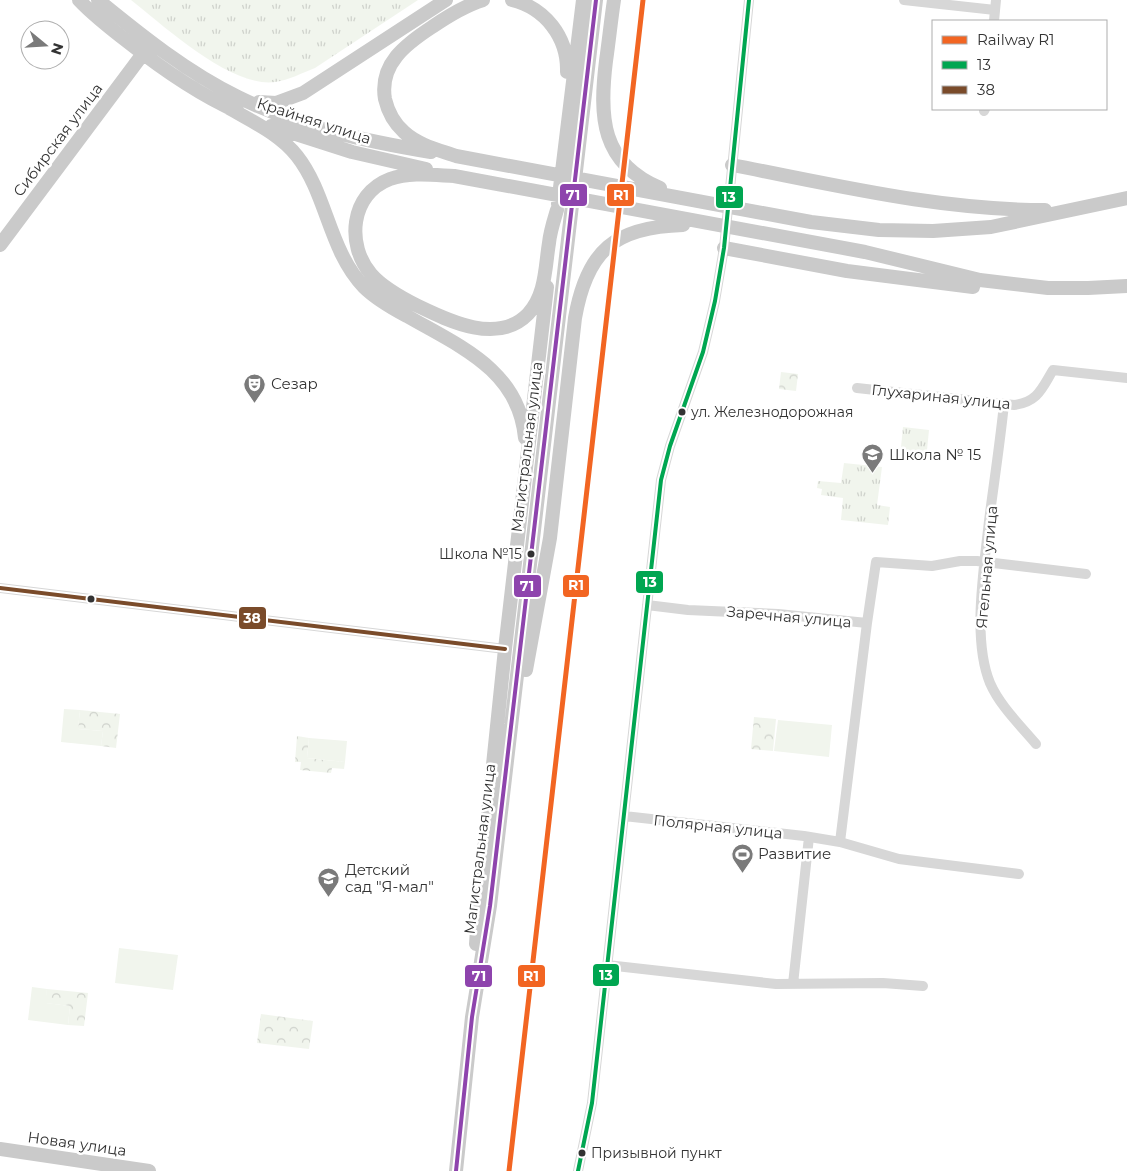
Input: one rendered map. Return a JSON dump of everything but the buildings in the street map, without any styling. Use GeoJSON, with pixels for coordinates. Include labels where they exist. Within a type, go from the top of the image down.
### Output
{"type":"FeatureCollection","features":[{"type":"Feature","properties":{"kind":"main road","name":"Крайняя улица"},"geometry":{"type":"LineString","coordinates":[[79,0],[109,27],[193,72],[233,103],[269,126],[326,145],[454,176]]}},
{"type":"Feature","properties":{"kind":"main road","name":"Крайняя улица"},"geometry":{"type":"LineString","coordinates":[[98,0],[147,48]]}},
{"type":"Feature","properties":{"kind":"main road"},"geometry":{"type":"LineString","coordinates":[[233,103],[268,104],[293,98],[313,88],[446,0]]}},
{"type":"Feature","properties":{"kind":"main road"},"geometry":{"type":"LineString","coordinates":[[483,0],[458,9],[408,42],[392,62],[385,84],[384,95],[390,115],[405,133],[428,146],[456,156],[811,222],[879,230],[957,230],[991,227],[1127,198]]}},
{"type":"Feature","properties":{"kind":"main road"},"geometry":{"type":"LineString","coordinates":[[512,0],[529,6],[544,16],[552,25],[564,46],[568,63],[564,118],[564,156]]}},
{"type":"Feature","properties":{"kind":"main road","name":"Магистральная улица"},"geometry":{"type":"LineString","coordinates":[[456,1171],[472,1017],[478,900],[505,650],[526,480],[538,360],[583,0]]}},
{"type":"Feature","properties":{"kind":"main road","name":"Магистральная улица"},"geometry":{"type":"LineString","coordinates":[[472,1017],[490,906],[596,0]]}},
{"type":"Feature","properties":{"kind":"main road"},"geometry":{"type":"LineString","coordinates":[[614,0],[602,97],[605,129],[610,142],[620,160],[636,176],[660,188],[699,201]]}},
{"type":"Feature","properties":{"kind":"main road","name":"Сибирская улица"},"geometry":{"type":"LineString","coordinates":[[0,245],[147,48]]}},
{"type":"Feature","properties":{"kind":"main road","name":"Крайняя улица"},"geometry":{"type":"LineString","coordinates":[[233,103],[389,145],[456,156]]}},
{"type":"Feature","properties":{"kind":"main road"},"geometry":{"type":"LineString","coordinates":[[233,103],[280,139],[298,156],[312,181],[342,254],[364,287],[389,306],[475,356],[499,375],[512,394],[523,423],[526,480]]}},
{"type":"Feature","properties":{"kind":"main road"},"geometry":{"type":"LineString","coordinates":[[732,166],[865,192],[923,201],[1018,210],[1073,210]]}},
{"type":"Feature","properties":{"kind":"main road"},"geometry":{"type":"LineString","coordinates":[[557,210],[549,241],[542,288],[537,299],[527,315],[513,324],[493,329],[477,328],[458,323],[410,302],[393,292],[372,275],[357,251],[356,221],[362,202],[379,185],[401,176],[454,176],[894,258],[980,280],[1024,286],[1088,288]]}},
{"type":"Feature","properties":{"kind":"main road"},"geometry":{"type":"LineString","coordinates":[[496,856],[510,788],[522,692],[547,559],[575,318],[581,290],[594,261],[603,250],[618,239],[641,229],[671,225],[709,224]]}},
{"type":"Feature","properties":{"kind":"main road"},"geometry":{"type":"LineString","coordinates":[[724,248],[847,271],[1029,293],[1127,286]]}},
{"type":"Feature","properties":{"kind":"main road","name":"Новая улица"},"geometry":{"type":"LineString","coordinates":[[0,1149],[149,1171]]}},
{"type":"Feature","properties":{"kind":"street"},"geometry":{"type":"LineString","coordinates":[[578,1171],[592,1103],[658,504],[665,461],[703,352],[715,301],[724,248],[749,0]]}},
{"type":"Feature","properties":{"kind":"street"},"geometry":{"type":"LineString","coordinates":[[904,0],[995,5],[994,20]]}},
{"type":"Feature","properties":{"kind":"street","name":"Глухариная улица"},"geometry":{"type":"LineString","coordinates":[[857,388],[1004,404],[1021,404],[1034,398],[1040,392],[1053,370],[1127,378]]}},
{"type":"Feature","properties":{"kind":"street","name":"Ягельная улица"},"geometry":{"type":"LineString","coordinates":[[1004,404],[985,561],[981,628],[982,653],[985,667],[996,695],[1036,744]]}},
{"type":"Feature","properties":{"kind":"street","name":"Заречная улица"},"geometry":{"type":"LineString","coordinates":[[647,605],[688,610],[778,614],[867,623],[876,562],[932,566],[969,560],[1086,574]]}},
{"type":"Feature","properties":{"kind":"street"},"geometry":{"type":"LineString","coordinates":[[0,588],[505,650]]}},
{"type":"Feature","properties":{"kind":"street"},"geometry":{"type":"LineString","coordinates":[[840,842],[867,623]]}},
{"type":"Feature","properties":{"kind":"street","name":"Полярная улица"},"geometry":{"type":"LineString","coordinates":[[624,816],[809,837],[840,842],[899,859],[1019,874]]}},
{"type":"Feature","properties":{"kind":"street"},"geometry":{"type":"LineString","coordinates":[[793,984],[809,837]]}},
{"type":"Feature","properties":{"kind":"street"},"geometry":{"type":"LineString","coordinates":[[607,965],[759,982],[793,984],[883,983],[923,986]]}},
{"type":"Feature","properties":{"kind":"green space"},"geometry":{"type":"Polygon","coordinates":[[[131,0],[418,0],[315,68],[275,82],[258,81],[219,66],[179,39],[131,0]]]}},
{"type":"Feature","properties":{"kind":"green space"},"geometry":{"type":"Polygon","coordinates":[[[781,372],[798,374],[796,391],[779,389],[781,372]]]}},
{"type":"Feature","properties":{"kind":"green space"},"geometry":{"type":"Polygon","coordinates":[[[903,427],[929,430],[926,460],[900,457],[903,427]]]}},
{"type":"Feature","properties":{"kind":"green space"},"geometry":{"type":"Polygon","coordinates":[[[844,463],[882,467],[877,505],[890,507],[888,525],[841,520],[843,498],[821,495],[822,489],[817,488],[818,481],[841,483],[844,463]]]}},
{"type":"Feature","properties":{"kind":"green space"},"geometry":{"type":"Polygon","coordinates":[[[64,709],[80,710],[78,729],[103,731],[101,746],[61,742],[64,709]]]}},
{"type":"Feature","properties":{"kind":"green space"},"geometry":{"type":"Polygon","coordinates":[[[80,710],[120,714],[116,748],[101,746],[103,731],[78,729],[80,710]]]}},
{"type":"Feature","properties":{"kind":"green space"},"geometry":{"type":"Polygon","coordinates":[[[754,717],[776,719],[773,751],[751,749],[754,717]]]}},
{"type":"Feature","properties":{"kind":"green space"},"geometry":{"type":"Polygon","coordinates":[[[778,720],[832,725],[829,757],[774,751],[778,720]]]}},
{"type":"Feature","properties":{"kind":"green space"},"geometry":{"type":"Polygon","coordinates":[[[297,736],[309,738],[307,758],[345,762],[344,769],[332,768],[331,773],[300,770],[301,762],[295,762],[297,736]]]}},
{"type":"Feature","properties":{"kind":"green space"},"geometry":{"type":"Polygon","coordinates":[[[309,738],[347,741],[345,762],[307,758],[309,738]]]}},
{"type":"Feature","properties":{"kind":"green space"},"geometry":{"type":"Polygon","coordinates":[[[119,948],[178,955],[173,990],[115,983],[119,948]]]}},
{"type":"Feature","properties":{"kind":"green space"},"geometry":{"type":"Polygon","coordinates":[[[32,987],[47,989],[46,1003],[70,1006],[68,1025],[28,1020],[32,987]]]}},
{"type":"Feature","properties":{"kind":"green space"},"geometry":{"type":"Polygon","coordinates":[[[47,989],[88,993],[84,1026],[68,1025],[70,1006],[45,1003],[47,989]]]}},
{"type":"Feature","properties":{"kind":"green space"},"geometry":{"type":"Polygon","coordinates":[[[261,1014],[313,1021],[309,1049],[257,1043],[261,1014]]]}},
{"type":"Feature","properties":{"kind":"rail line","name":"R1"},"geometry":{"type":"LineString","coordinates":[[509,1171],[643,0]]}},
{"type":"Feature","properties":{"kind":"transit line","name":"71"},"geometry":{"type":"LineString","coordinates":[[456,1171],[472,1017],[490,906],[596,0]]}},
{"type":"Feature","properties":{"kind":"transit line","name":"13"},"geometry":{"type":"LineString","coordinates":[[578,1171],[592,1103],[661,480],[670,446],[703,352],[715,301],[724,248],[749,0]]}},
{"type":"Feature","properties":{"kind":"transit line","name":"38"},"geometry":{"type":"LineString","coordinates":[[0,588],[505,649]]}},
{"type":"Feature","properties":{"kind":"place","name":"Сезар"},"geometry":{"type":"Point","coordinates":[255,403]}},
{"type":"Feature","properties":{"kind":"place","name":"ул. Железнодорожная"},"geometry":{"type":"Point","coordinates":[682,412]}},
{"type":"Feature","properties":{"kind":"place","name":"Школа № 15"},"geometry":{"type":"Point","coordinates":[873,474]}},
{"type":"Feature","properties":{"kind":"place","name":"Школа №15"},"geometry":{"type":"Point","coordinates":[531,554]}},
{"type":"Feature","properties":{"kind":"place","name":"Развитие"},"geometry":{"type":"Point","coordinates":[742,873]}},
{"type":"Feature","properties":{"kind":"place","name":"Детский сад \"Я-мал\""},"geometry":{"type":"Point","coordinates":[329,898]}},
{"type":"Feature","properties":{"kind":"place","name":"Призывной пункт"},"geometry":{"type":"Point","coordinates":[582,1153]}}]}
